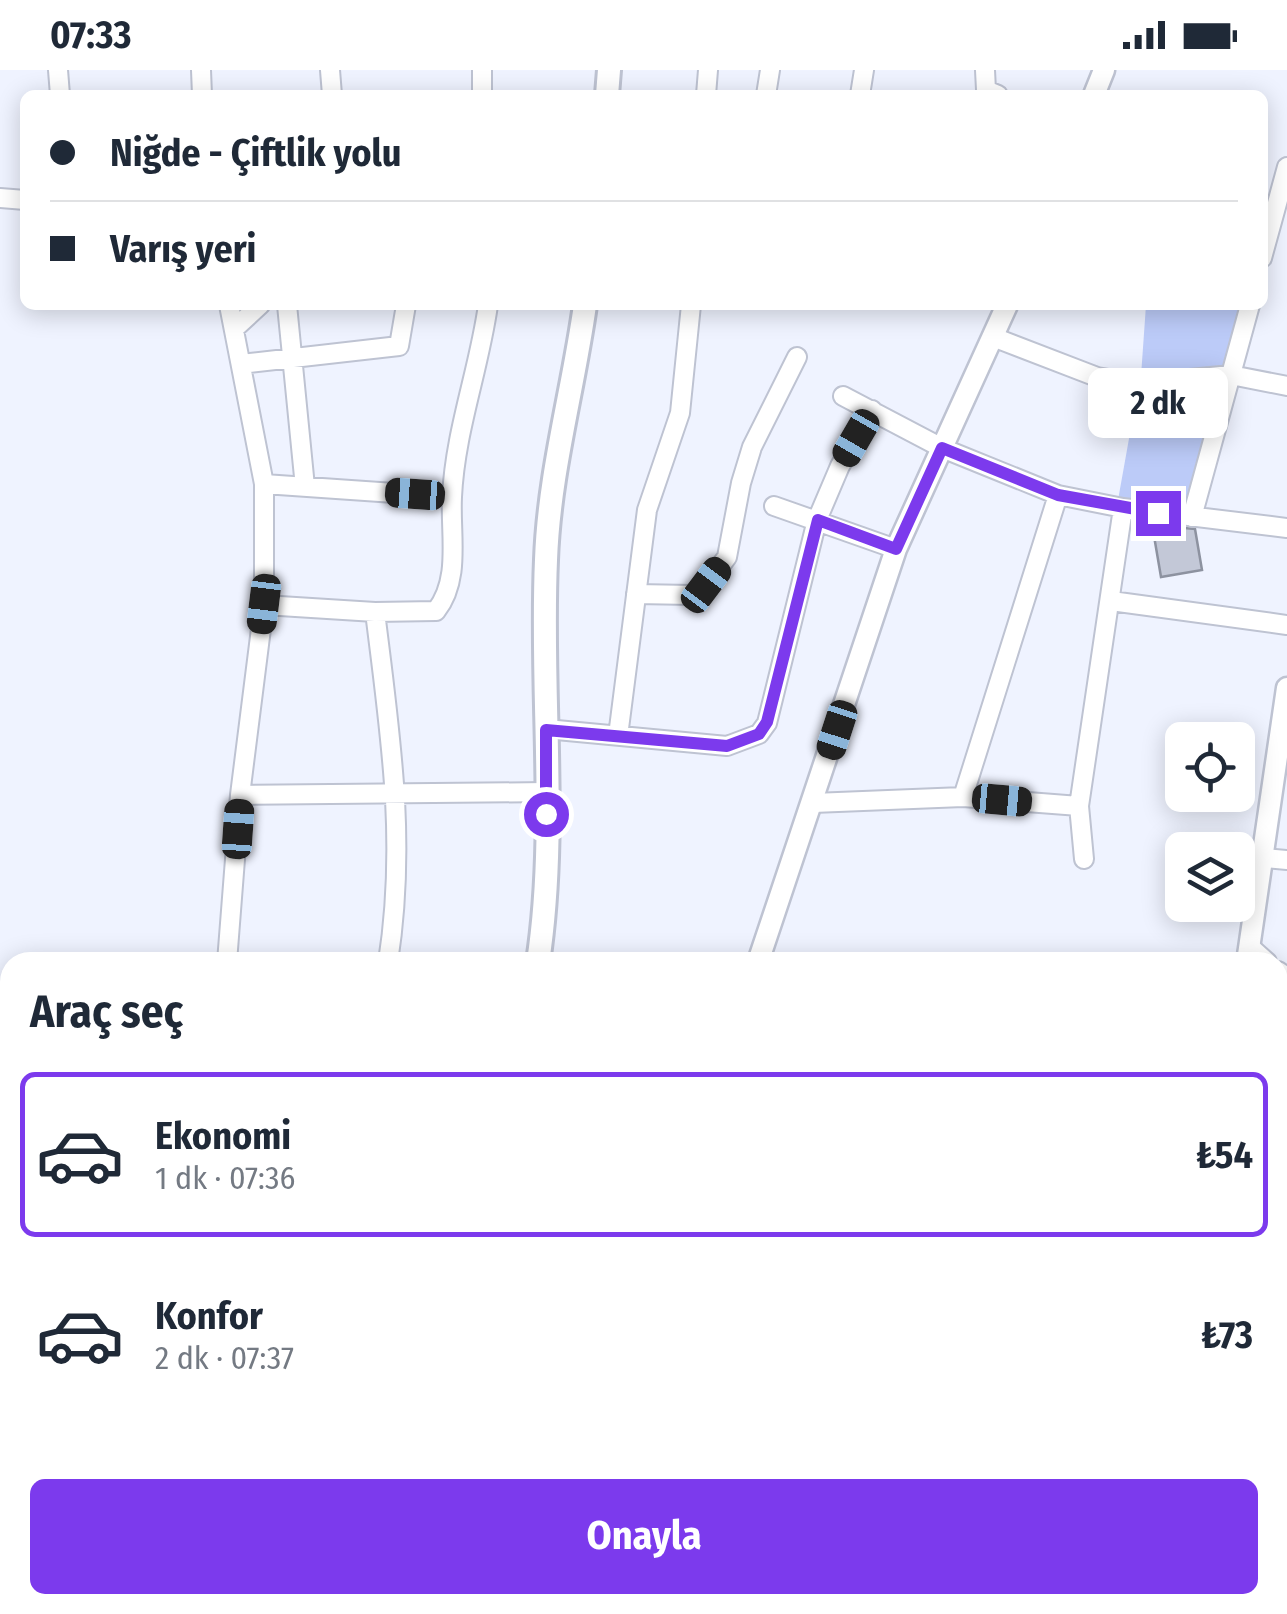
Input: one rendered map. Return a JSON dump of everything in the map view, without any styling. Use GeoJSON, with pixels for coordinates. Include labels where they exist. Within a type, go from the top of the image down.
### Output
{"type":"FeatureCollection","features":[{"type":"Feature","properties":{"kind":"main road"},"geometry":{"type":"LineString","coordinates":[[540,952],[547,904],[546,562],[551,484],[584,310]]}},
{"type":"Feature","properties":{"kind":"street"},"geometry":{"type":"LineString","coordinates":[[1268,236],[1287,166]]}},
{"type":"Feature","properties":{"kind":"street"},"geometry":{"type":"LineString","coordinates":[[228,952],[240,796],[264,604],[264,484],[230,310]]}},
{"type":"Feature","properties":{"kind":"street"},"geometry":{"type":"LineString","coordinates":[[234,330],[255,310]]}},
{"type":"Feature","properties":{"kind":"street"},"geometry":{"type":"LineString","coordinates":[[287,310],[305,487]]}},
{"type":"Feature","properties":{"kind":"street"},"geometry":{"type":"LineString","coordinates":[[241,364],[399,346],[405,310]]}},
{"type":"Feature","properties":{"kind":"street"},"geometry":{"type":"LineString","coordinates":[[264,604],[375,612],[436,611],[446,599],[453,554],[452,496],[463,415],[487,310]]}},
{"type":"Feature","properties":{"kind":"street"},"geometry":{"type":"LineString","coordinates":[[618,736],[646,510],[680,413],[690,310]]}},
{"type":"Feature","properties":{"kind":"street"},"geometry":{"type":"LineString","coordinates":[[761,952],[896,549],[1005,310]]}},
{"type":"Feature","properties":{"kind":"street"},"geometry":{"type":"LineString","coordinates":[[1192,517],[1249,310]]}},
{"type":"Feature","properties":{"kind":"street"},"geometry":{"type":"LineString","coordinates":[[993,337],[1096,376],[1138,384],[1231,375],[1287,386]]}},
{"type":"Feature","properties":{"kind":"street"},"geometry":{"type":"LineString","coordinates":[[636,594],[692,594],[706,585],[727,558],[752,447],[797,357]]}},
{"type":"Feature","properties":{"kind":"street"},"geometry":{"type":"LineString","coordinates":[[844,396],[942,448],[1058,495],[1122,508],[1287,528]]}},
{"type":"Feature","properties":{"kind":"street"},"geometry":{"type":"LineString","coordinates":[[546,730],[727,746],[759,734],[767,722],[818,520],[840,466],[872,410]]}},
{"type":"Feature","properties":{"kind":"street"},"geometry":{"type":"LineString","coordinates":[[264,484],[452,496]]}},
{"type":"Feature","properties":{"kind":"street"},"geometry":{"type":"LineString","coordinates":[[963,796],[1058,495]]}},
{"type":"Feature","properties":{"kind":"street"},"geometry":{"type":"LineString","coordinates":[[774,506],[896,549]]}},
{"type":"Feature","properties":{"kind":"street"},"geometry":{"type":"LineString","coordinates":[[1084,859],[1079,806],[1122,508]]}},
{"type":"Feature","properties":{"kind":"street"},"geometry":{"type":"LineString","coordinates":[[1111,601],[1287,624]]}},
{"type":"Feature","properties":{"kind":"street"},"geometry":{"type":"LineString","coordinates":[[375,612],[397,794],[396,915],[390,952]]}},
{"type":"Feature","properties":{"kind":"street"},"geometry":{"type":"LineString","coordinates":[[1248,952],[1287,688]]}},
{"type":"Feature","properties":{"kind":"street"},"geometry":{"type":"LineString","coordinates":[[240,796],[546,792]]}},
{"type":"Feature","properties":{"kind":"street"},"geometry":{"type":"LineString","coordinates":[[813,803],[963,796],[1079,806]]}},
{"type":"Feature","properties":{"kind":"street"},"geometry":{"type":"LineString","coordinates":[[1263,858],[1287,860]]}},
{"type":"Feature","properties":{"kind":"shaded area"},"geometry":{"type":"Polygon","coordinates":[[[1146,310],[1241,310],[1228,360],[1220,368],[1141,376],[1146,310]]]}},
{"type":"Feature","properties":{"kind":"shaded area"},"geometry":{"type":"Polygon","coordinates":[[[1208,387],[1217,397],[1188,500],[1180,507],[1118,500],[1137,394],[1208,387]]]}},
{"type":"Feature","properties":{"kind":"building"},"geometry":{"type":"Polygon","coordinates":[[[1195,529],[1202,570],[1161,577],[1153,530],[1195,529]]]}},
{"type":"Feature","properties":{"kind":"route"},"geometry":{"type":"LineString","coordinates":[[546,814],[546,730],[727,746],[759,734],[767,722],[818,520],[896,549],[942,448],[1058,495],[1158,513]]}}]}
